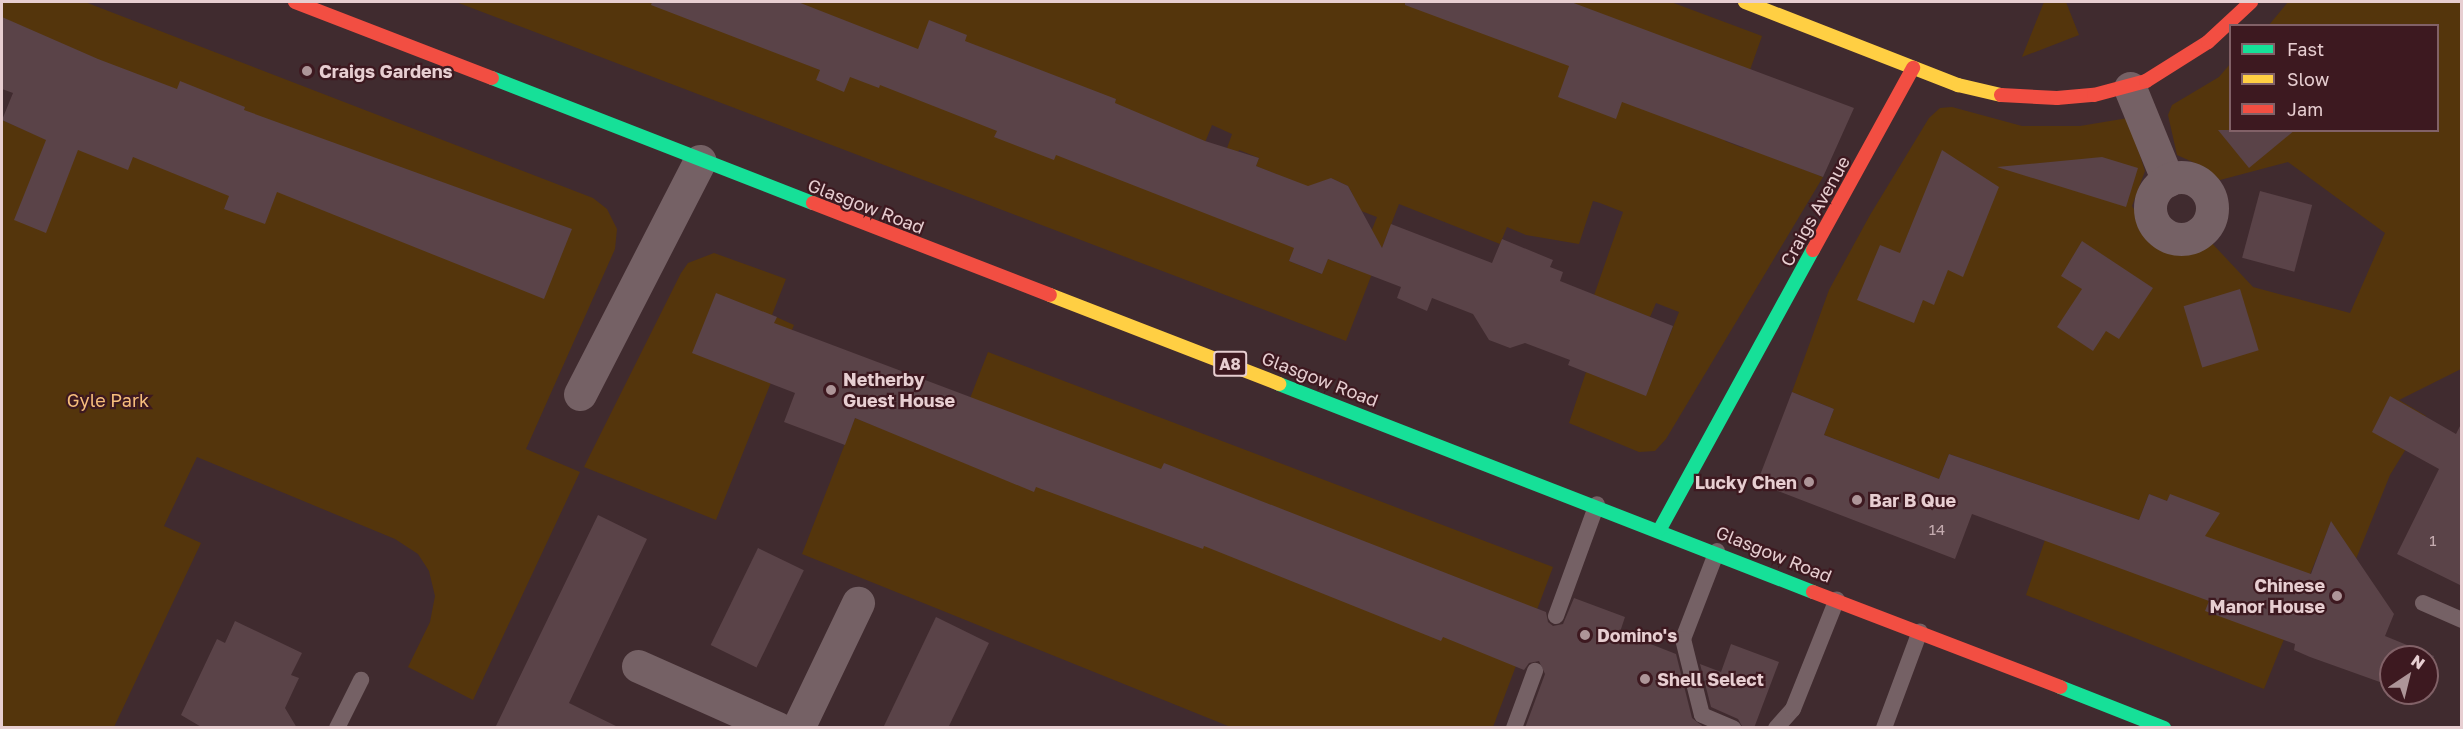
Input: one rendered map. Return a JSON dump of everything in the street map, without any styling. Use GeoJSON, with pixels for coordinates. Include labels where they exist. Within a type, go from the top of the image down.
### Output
{"type":"FeatureCollection","features":[{"type":"Feature","properties":{"kind":"main road","name":"Glasgow Road"},"geometry":{"type":"LineString","coordinates":[[295,2],[700,161],[1597,504],[2164,728]]}},
{"type":"Feature","properties":{"kind":"main road"},"geometry":{"type":"LineString","coordinates":[[1745,2],[1958,85],[2022,97],[2057,98],[2130,88],[2208,42],[2251,2]]}},
{"type":"Feature","properties":{"kind":"main road","name":"Craigs Avenue"},"geometry":{"type":"LineString","coordinates":[[1660,529],[1913,68]]}},
{"type":"Feature","properties":{"kind":"street"},"geometry":{"type":"LineString","coordinates":[[2130,88],[2168,181]]}},
{"type":"Feature","properties":{"kind":"street"},"geometry":{"type":"LineString","coordinates":[[580,394],[700,161]]}},
{"type":"Feature","properties":{"kind":"street"},"geometry":{"type":"LineString","coordinates":[[798,728],[858,603]]}},
{"type":"Feature","properties":{"kind":"street"},"geometry":{"type":"LineString","coordinates":[[638,666],[777,728]]}},
{"type":"Feature","properties":{"kind":"lane"},"geometry":{"type":"LineString","coordinates":[[1556,616],[1597,504]]}},
{"type":"Feature","properties":{"kind":"lane"},"geometry":{"type":"LineString","coordinates":[[1717,551],[1683,639],[1702,715],[1733,728]]}},
{"type":"Feature","properties":{"kind":"lane"},"geometry":{"type":"LineString","coordinates":[[1776,728],[1793,709],[1837,599]]}},
{"type":"Feature","properties":{"kind":"lane"},"geometry":{"type":"LineString","coordinates":[[2424,603],[2462,620]]}},
{"type":"Feature","properties":{"kind":"lane"},"geometry":{"type":"LineString","coordinates":[[1884,728],[1920,631]]}},
{"type":"Feature","properties":{"kind":"lane"},"geometry":{"type":"LineString","coordinates":[[1514,728],[1535,671]]}},
{"type":"Feature","properties":{"kind":"lane"},"geometry":{"type":"LineString","coordinates":[[337,728],[361,680]]}},
{"type":"Feature","properties":{"kind":"green space","name":"Gyle Park"},"geometry":{"type":"Polygon","coordinates":[[[2,2],[85,2],[593,198],[607,209],[617,229],[615,249],[526,449],[580,472],[473,700],[408,667],[430,622],[435,596],[429,571],[418,554],[395,539],[197,457],[164,526],[201,543],[114,727],[2,727],[2,120],[36,135],[72,49],[2,18],[2,2]]]}},
{"type":"Feature","properties":{"kind":"green space"},"geometry":{"type":"Polygon","coordinates":[[[456,2],[1671,2],[1762,36],[1725,141],[1743,148],[1748,135],[1795,166],[1823,177],[1666,439],[1655,451],[1639,452],[1569,423],[1586,372],[1646,395],[1679,312],[1656,303],[1650,317],[1611,302],[1583,327],[1623,212],[1600,203],[1593,201],[1579,244],[1526,235],[1507,227],[1500,244],[1399,204],[1346,341],[456,2]],[[1212,125],[1204,145],[1192,207],[1278,175],[1256,166],[1259,158],[1239,150],[1236,158],[1225,154],[1232,134],[1212,125]],[[1331,178],[1289,261],[1321,274],[1328,259],[1356,270],[1377,217],[1348,206],[1353,195],[1348,186],[1331,178]]]}},
{"type":"Feature","properties":{"kind":"green space"},"geometry":{"type":"Polygon","coordinates":[[[2044,2],[2066,2],[2079,35],[2022,57],[2044,2]]]}},
{"type":"Feature","properties":{"kind":"green space"},"geometry":{"type":"Polygon","coordinates":[[[2288,2],[2461,2],[2461,369],[2399,400],[2426,416],[2390,475],[2356,559],[2331,522],[2264,689],[2026,595],[2045,540],[2165,584],[2170,495],[2167,501],[2149,494],[2139,520],[1949,454],[1939,479],[1824,435],[1834,409],[1792,392],[1829,290],[1870,215],[1929,118],[1940,108],[1952,107],[2022,126],[2080,126],[2128,118],[2145,171],[2132,206],[2152,239],[2164,248],[2179,251],[2191,250],[2208,239],[2253,287],[2350,313],[2385,233],[2288,162],[2220,180],[2206,168],[2177,155],[2168,115],[2172,105],[2219,77],[2229,65],[2229,132],[2439,132],[2439,24],[2270,24],[2288,2]]]}},
{"type":"Feature","properties":{"kind":"green space"},"geometry":{"type":"Polygon","coordinates":[[[714,253],[786,279],[772,315],[794,325],[716,520],[584,467],[681,273],[688,263],[714,253]]]}},
{"type":"Feature","properties":{"kind":"green space"},"geometry":{"type":"Polygon","coordinates":[[[988,352],[1553,567],[1493,727],[1233,728],[802,554],[855,418],[948,455],[988,352]]]}},
{"type":"Feature","properties":{"kind":"building"},"geometry":{"type":"Polygon","coordinates":[[[652,2],[798,2],[918,49],[929,20],[967,35],[965,41],[1116,99],[1115,103],[1205,141],[1259,158],[1256,166],[1308,186],[1331,178],[1348,186],[1382,248],[1391,224],[1492,263],[1502,239],[1553,260],[1550,267],[1563,272],[1560,281],[1673,326],[1646,396],[1568,365],[1570,360],[1525,343],[1510,348],[1489,340],[1473,314],[1432,298],[1427,311],[1397,298],[1401,287],[1328,259],[1322,274],[1289,261],[1294,248],[1056,155],[1054,160],[994,137],[997,131],[880,85],[879,88],[850,77],[844,92],[816,80],[820,70],[651,5],[652,2]]]}},
{"type":"Feature","properties":{"kind":"building"},"geometry":{"type":"Polygon","coordinates":[[[1405,2],[1571,2],[1854,108],[1823,177],[1622,102],[1616,119],[1558,97],[1569,66],[1405,5],[1405,2]]]}},
{"type":"Feature","properties":{"kind":"building"},"geometry":{"type":"Polygon","coordinates":[[[2,17],[98,59],[177,89],[180,81],[245,107],[244,110],[572,229],[544,299],[277,192],[265,224],[224,209],[229,196],[133,157],[128,170],[78,150],[46,233],[14,220],[46,140],[2,120],[13,93],[2,89],[2,17]]]}},
{"type":"Feature","properties":{"kind":"building"},"geometry":{"type":"Polygon","coordinates":[[[2218,130],[2293,132],[2249,168],[2218,130]]]}},
{"type":"Feature","properties":{"kind":"building"},"geometry":{"type":"Polygon","coordinates":[[[1942,150],[1999,187],[1963,277],[1948,270],[1934,305],[1923,300],[1914,323],[1857,300],[1880,245],[1900,253],[1942,150]]]}},
{"type":"Feature","properties":{"kind":"building"},"geometry":{"type":"Polygon","coordinates":[[[2102,157],[2138,168],[2126,207],[1997,167],[2102,157]]]}},
{"type":"Feature","properties":{"kind":"building"},"geometry":{"type":"Polygon","coordinates":[[[2260,191],[2312,205],[2294,272],[2242,258],[2260,191]]]}},
{"type":"Feature","properties":{"kind":"building"},"geometry":{"type":"Polygon","coordinates":[[[2082,241],[2153,288],[2119,339],[2106,331],[2093,351],[2057,327],[2082,289],[2061,276],[2082,241]]]}},
{"type":"Feature","properties":{"kind":"building"},"geometry":{"type":"Polygon","coordinates":[[[2240,289],[2259,350],[2202,367],[2184,306],[2240,289]]]}},
{"type":"Feature","properties":{"kind":"building"},"geometry":{"type":"Polygon","coordinates":[[[716,293],[777,317],[774,323],[1161,469],[1164,463],[1546,612],[1548,622],[1553,626],[1563,624],[1574,598],[1625,617],[1620,632],[1676,654],[1692,718],[1705,728],[1525,728],[1545,674],[1539,661],[1529,663],[1524,670],[1443,637],[1441,641],[1204,546],[1203,549],[1036,487],[1034,492],[855,418],[845,445],[784,422],[795,393],[692,353],[716,293]]]}},
{"type":"Feature","properties":{"kind":"building"},"geometry":{"type":"Polygon","coordinates":[[[1792,392],[1834,409],[1824,435],[1939,479],[1949,454],[2139,520],[2149,494],[2167,501],[2170,494],[2220,513],[2205,536],[2311,574],[2331,521],[2394,614],[2385,636],[2407,645],[2379,645],[2379,682],[2294,650],[2295,644],[2205,611],[2209,601],[1972,514],[1955,559],[1757,483],[1792,392]]]}},
{"type":"Feature","properties":{"kind":"building"},"geometry":{"type":"Polygon","coordinates":[[[2390,396],[2456,434],[2462,422],[2462,586],[2397,554],[2439,469],[2372,432],[2390,396]]]}},
{"type":"Feature","properties":{"kind":"building"},"geometry":{"type":"Polygon","coordinates":[[[598,515],[647,539],[569,703],[620,728],[495,728],[598,515]]]}},
{"type":"Feature","properties":{"kind":"building"},"geometry":{"type":"Polygon","coordinates":[[[758,548],[804,570],[756,667],[711,645],[758,548]]]}},
{"type":"Feature","properties":{"kind":"building"},"geometry":{"type":"Polygon","coordinates":[[[936,617],[989,643],[948,728],[883,728],[936,617]]]}},
{"type":"Feature","properties":{"kind":"building"},"geometry":{"type":"Polygon","coordinates":[[[235,621],[302,653],[291,675],[299,678],[285,708],[297,728],[203,728],[181,715],[217,639],[225,643],[235,621]]]}},
{"type":"Feature","properties":{"kind":"building"},"geometry":{"type":"Polygon","coordinates":[[[1731,644],[1779,662],[1754,728],[1743,728],[1738,719],[1711,707],[1700,664],[1721,672],[1731,644]]]}},
{"type":"Feature","properties":{"kind":"traffic: fast"},"geometry":{"type":"LineString","coordinates":[[492,78],[813,203]]}},
{"type":"Feature","properties":{"kind":"traffic: fast"},"geometry":{"type":"LineString","coordinates":[[1660,529],[1813,250]]}},
{"type":"Feature","properties":{"kind":"traffic: fast"},"geometry":{"type":"LineString","coordinates":[[1279,384],[1813,592]]}},
{"type":"Feature","properties":{"kind":"traffic: fast"},"geometry":{"type":"LineString","coordinates":[[2060,687],[2164,728]]}},
{"type":"Feature","properties":{"kind":"traffic: slow"},"geometry":{"type":"LineString","coordinates":[[1745,2],[1958,85],[2001,95]]}},
{"type":"Feature","properties":{"kind":"traffic: slow"},"geometry":{"type":"LineString","coordinates":[[1050,295],[1279,384]]}},
{"type":"Feature","properties":{"kind":"traffic: jam"},"geometry":{"type":"LineString","coordinates":[[295,2],[492,78]]}},
{"type":"Feature","properties":{"kind":"traffic: jam"},"geometry":{"type":"LineString","coordinates":[[2001,95],[2057,98],[2094,95],[2146,81],[2208,42],[2251,2]]}},
{"type":"Feature","properties":{"kind":"traffic: jam"},"geometry":{"type":"LineString","coordinates":[[1813,250],[1913,68]]}},
{"type":"Feature","properties":{"kind":"traffic: jam"},"geometry":{"type":"LineString","coordinates":[[813,203],[1050,295]]}},
{"type":"Feature","properties":{"kind":"traffic: jam"},"geometry":{"type":"LineString","coordinates":[[1813,592],[2060,687]]}},
{"type":"Feature","properties":{"kind":"place","name":"Craigs Gardens"},"geometry":{"type":"Point","coordinates":[307,71]}},
{"type":"Feature","properties":{"kind":"place","name":"Netherby Guest House"},"geometry":{"type":"Point","coordinates":[831,390]}},
{"type":"Feature","properties":{"kind":"place","name":"Lucky Chen"},"geometry":{"type":"Point","coordinates":[1809,482]}},
{"type":"Feature","properties":{"kind":"place","name":"Bar B Que"},"geometry":{"type":"Point","coordinates":[1857,500]}},
{"type":"Feature","properties":{"kind":"place","name":"Chinese Manor House"},"geometry":{"type":"Point","coordinates":[2337,596]}},
{"type":"Feature","properties":{"kind":"place","name":"Domino's"},"geometry":{"type":"Point","coordinates":[1585,635]}},
{"type":"Feature","properties":{"kind":"place","name":"Shell Select"},"geometry":{"type":"Point","coordinates":[1645,679]}}]}
